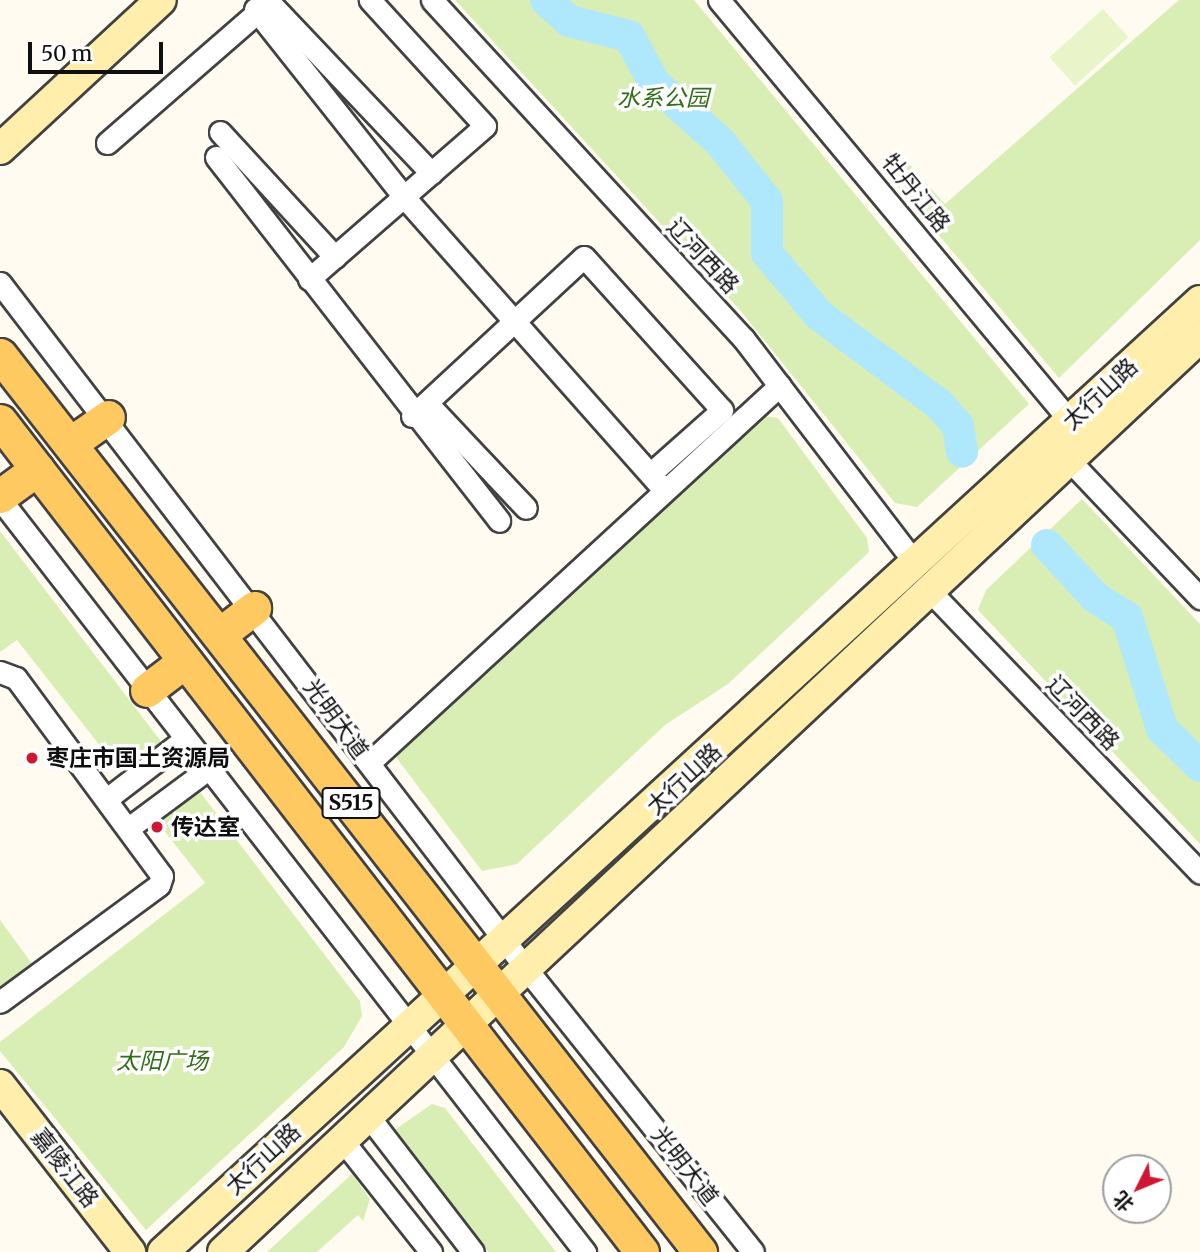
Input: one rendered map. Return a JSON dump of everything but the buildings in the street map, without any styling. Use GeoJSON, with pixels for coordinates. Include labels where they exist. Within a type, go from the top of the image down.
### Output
{"type":"FeatureCollection","features":[{"type":"Feature","properties":{"kind":"main road"},"geometry":{"type":"LineString","coordinates":[[0,149],[161,0]]}},
{"type":"Feature","properties":{"kind":"main road","name":"太行山路"},"geometry":{"type":"LineString","coordinates":[[223,1252],[430,1060],[922,577],[1070,421],[1200,301]]}},
{"type":"Feature","properties":{"kind":"main road","name":"太行山路"},"geometry":{"type":"LineString","coordinates":[[163,1252],[407,1027],[922,577],[1068,459],[1200,337]]}},
{"type":"Feature","properties":{"kind":"main road","name":"光明大道"},"geometry":{"type":"LineString","coordinates":[[0,355],[700,1252]]}},
{"type":"Feature","properties":{"kind":"main road"},"geometry":{"type":"LineString","coordinates":[[71,443],[108,417]]}},
{"type":"Feature","properties":{"kind":"main road","name":"S515"},"geometry":{"type":"LineString","coordinates":[[0,421],[642,1252]]}},
{"type":"Feature","properties":{"kind":"main road"},"geometry":{"type":"LineString","coordinates":[[0,498],[37,469]]}},
{"type":"Feature","properties":{"kind":"main road"},"geometry":{"type":"LineString","coordinates":[[220,634],[254,608]]}},
{"type":"Feature","properties":{"kind":"main road"},"geometry":{"type":"LineString","coordinates":[[147,690],[185,661]]}},
{"type":"Feature","properties":{"kind":"main road","name":"嘉陵江路"},"geometry":{"type":"LineString","coordinates":[[0,1085],[130,1252]]}},
{"type":"Feature","properties":{"kind":"street"},"geometry":{"type":"LineString","coordinates":[[309,279],[485,126],[370,0]]}},
{"type":"Feature","properties":{"kind":"street","name":"辽河西路"},"geometry":{"type":"LineString","coordinates":[[432,0],[780,385],[922,577],[1200,873]]}},
{"type":"Feature","properties":{"kind":"street","name":"牡丹江路"},"geometry":{"type":"LineString","coordinates":[[719,0],[1070,421]]}},
{"type":"Feature","properties":{"kind":"street"},"geometry":{"type":"LineString","coordinates":[[107,143],[255,9],[269,2],[285,5],[431,173]]}},
{"type":"Feature","properties":{"kind":"street"},"geometry":{"type":"LineString","coordinates":[[255,9],[404,197],[658,481]]}},
{"type":"Feature","properties":{"kind":"street"},"geometry":{"type":"LineString","coordinates":[[220,132],[335,257]]}},
{"type":"Feature","properties":{"kind":"street"},"geometry":{"type":"LineString","coordinates":[[216,157],[309,279],[420,409],[499,522]]}},
{"type":"Feature","properties":{"kind":"street"},"geometry":{"type":"LineString","coordinates":[[369,763],[658,481],[722,410],[584,257],[420,409]]}},
{"type":"Feature","properties":{"kind":"street","name":"光明大道"},"geometry":{"type":"LineString","coordinates":[[0,283],[108,417],[524,966],[753,1252]]}},
{"type":"Feature","properties":{"kind":"street"},"geometry":{"type":"LineString","coordinates":[[658,481],[780,385]]}},
{"type":"Feature","properties":{"kind":"street"},"geometry":{"type":"LineString","coordinates":[[420,409],[526,508]]}},
{"type":"Feature","properties":{"kind":"street"},"geometry":{"type":"LineString","coordinates":[[1068,459],[1200,598]]}},
{"type":"Feature","properties":{"kind":"street"},"geometry":{"type":"LineString","coordinates":[[0,498],[430,1060],[585,1252]]}},
{"type":"Feature","properties":{"kind":"street"},"geometry":{"type":"LineString","coordinates":[[0,672],[16,678],[158,864],[159,885],[0,1002]]}},
{"type":"Feature","properties":{"kind":"street"},"geometry":{"type":"LineString","coordinates":[[107,798],[185,739]]}},
{"type":"Feature","properties":{"kind":"street"},"geometry":{"type":"LineString","coordinates":[[130,827],[208,769]]}},
{"type":"Feature","properties":{"kind":"street"},"geometry":{"type":"LineString","coordinates":[[369,1117],[473,1252]]}},
{"type":"Feature","properties":{"kind":"street"},"geometry":{"type":"LineString","coordinates":[[343,1141],[431,1252]]}},
{"type":"Feature","properties":{"kind":"green space","name":"水系公园"},"geometry":{"type":"Polygon","coordinates":[[[455,0],[694,0],[1029,404],[917,507],[895,503],[740,310],[455,0]]]}},
{"type":"Feature","properties":{"kind":"green space"},"geometry":{"type":"Polygon","coordinates":[[[1179,0],[1200,0],[1200,240],[1059,378],[884,170],[899,153],[945,204],[1179,0]]]}},
{"type":"Feature","properties":{"kind":"green space"},"geometry":{"type":"Polygon","coordinates":[[[1103,9],[1128,37],[1075,85],[1049,57],[1103,9]]]}},
{"type":"Feature","properties":{"kind":"green space"},"geometry":{"type":"Polygon","coordinates":[[[764,416],[778,418],[867,538],[869,552],[728,684],[665,725],[517,864],[482,871],[395,756],[764,416]]]}},
{"type":"Feature","properties":{"kind":"green space"},"geometry":{"type":"Polygon","coordinates":[[[1082,499],[1200,624],[1200,844],[978,610],[986,590],[1082,499]]]}},
{"type":"Feature","properties":{"kind":"green space"},"geometry":{"type":"Polygon","coordinates":[[[0,531],[163,744],[123,775],[17,640],[0,652],[0,531]]]}},
{"type":"Feature","properties":{"kind":"green space","name":"太阳广场"},"geometry":{"type":"Polygon","coordinates":[[[193,783],[360,1001],[362,1016],[344,1047],[146,1230],[0,1051],[0,1042],[205,883],[152,815],[193,783]]]}},
{"type":"Feature","properties":{"kind":"green space"},"geometry":{"type":"Polygon","coordinates":[[[0,920],[33,965],[0,989],[0,920]]]}},
{"type":"Feature","properties":{"kind":"green space"},"geometry":{"type":"Polygon","coordinates":[[[432,1104],[445,1108],[556,1252],[488,1252],[471,1233],[393,1131],[432,1104]]]}},
{"type":"Feature","properties":{"kind":"green space"},"geometry":{"type":"Polygon","coordinates":[[[352,1174],[370,1199],[363,1221],[358,1215],[317,1252],[267,1252],[352,1174]]]}},
{"type":"Feature","properties":{"kind":"waterway"},"geometry":{"type":"LineString","coordinates":[[546,0],[569,21],[629,36],[655,84],[720,142],[767,201],[767,253],[819,315],[939,404],[958,426],[962,452]]}},
{"type":"Feature","properties":{"kind":"waterway"},"geometry":{"type":"LineString","coordinates":[[1047,545],[1096,598],[1127,617],[1162,729],[1200,766]]}},
{"type":"Feature","properties":{"kind":"place","name":"枣庄市国土资源局"},"geometry":{"type":"Point","coordinates":[32,758]}},
{"type":"Feature","properties":{"kind":"place","name":"传达室"},"geometry":{"type":"Point","coordinates":[157,827]}}]}
